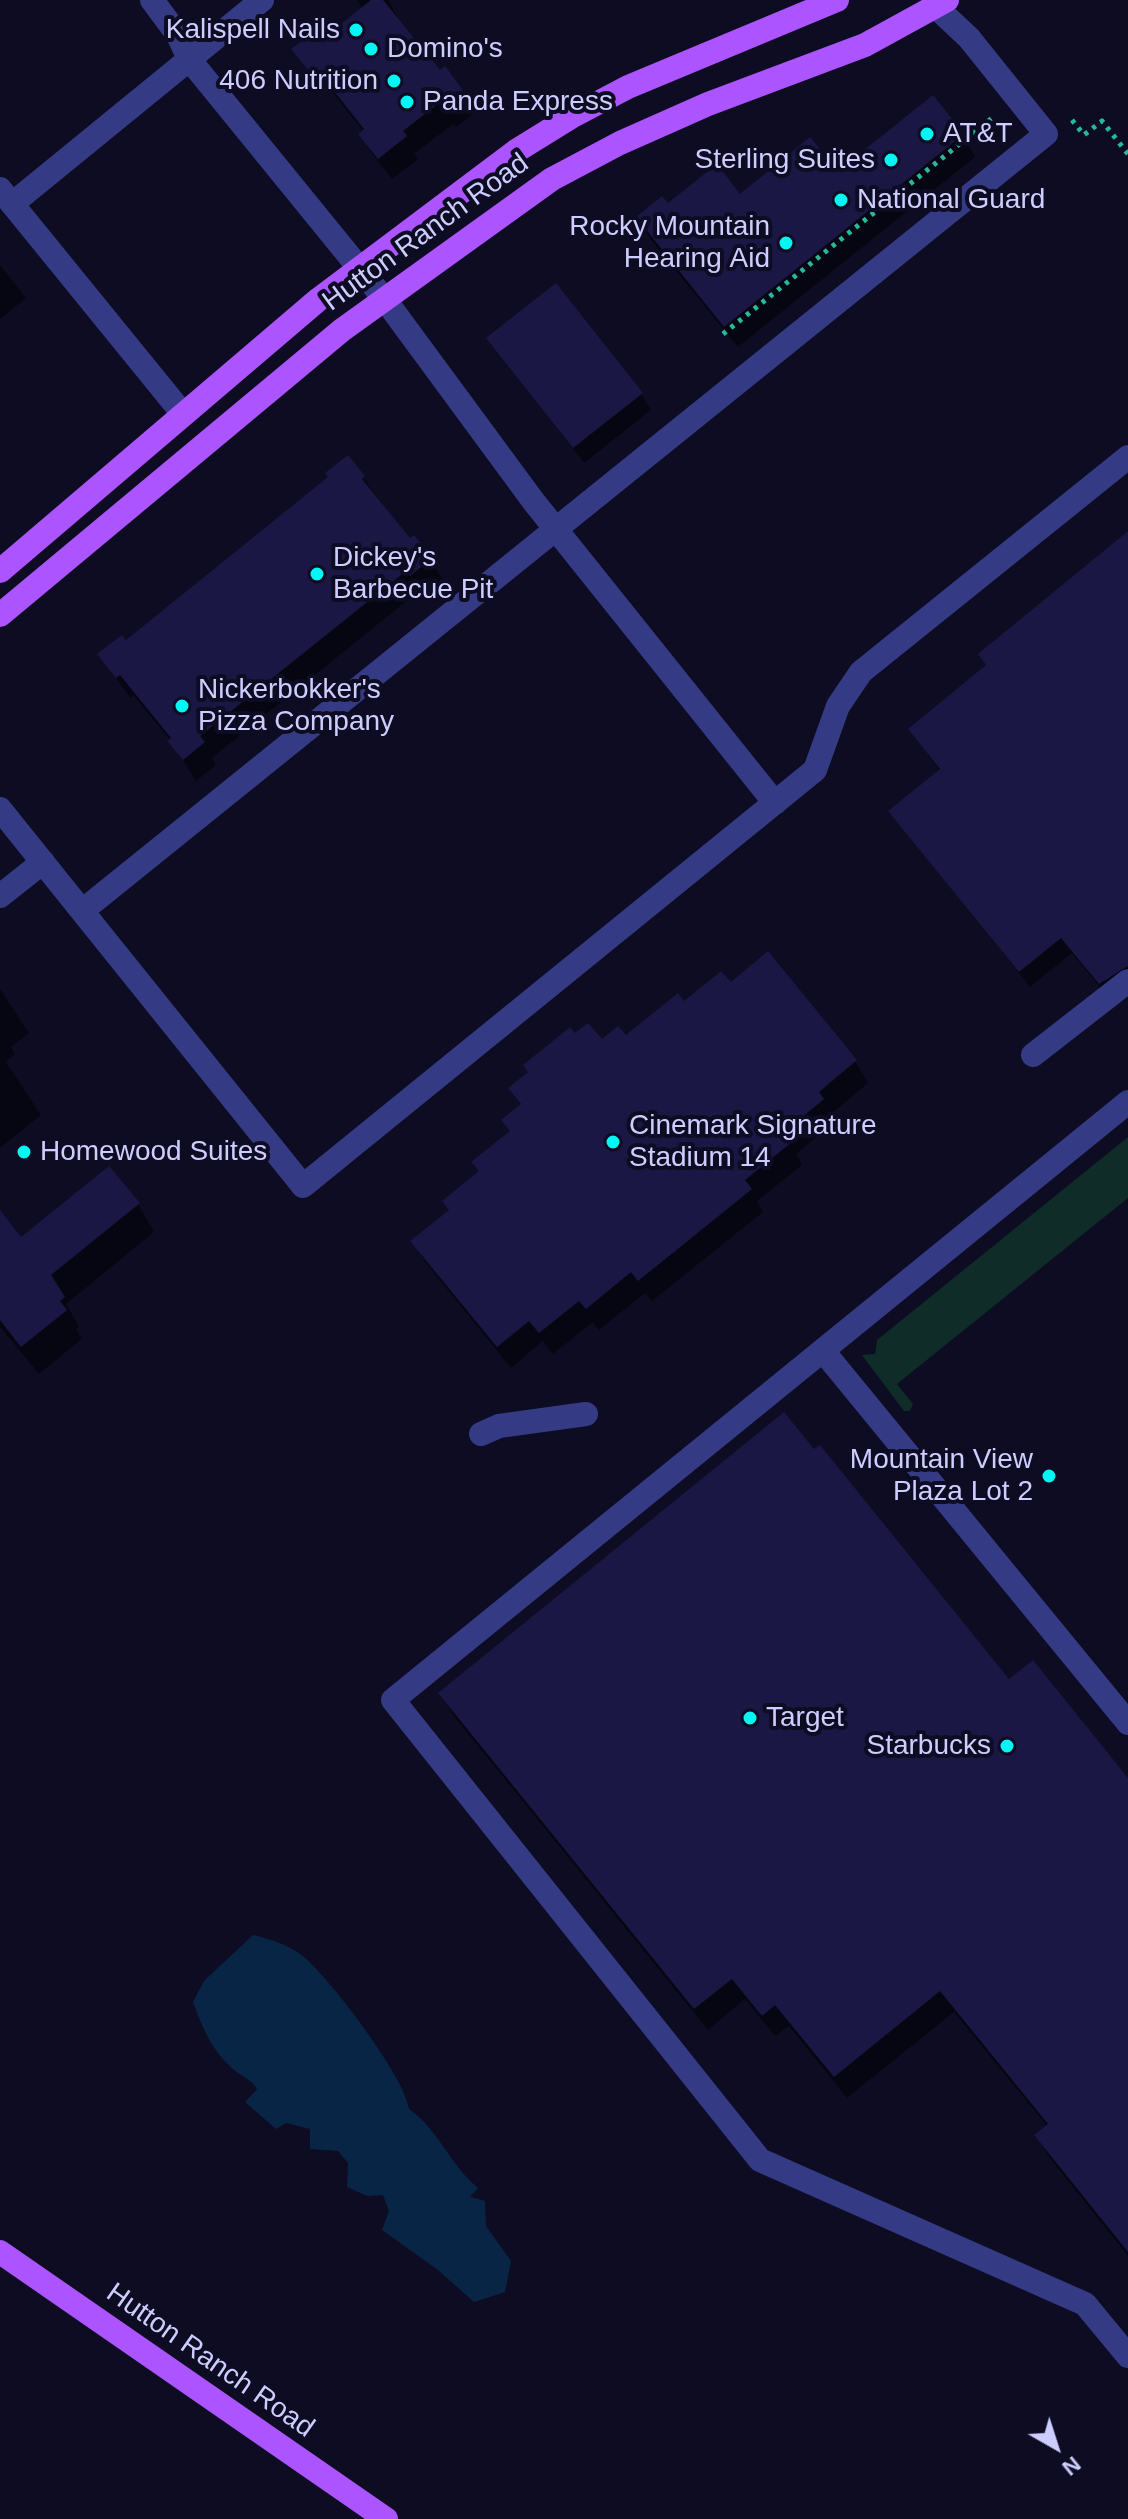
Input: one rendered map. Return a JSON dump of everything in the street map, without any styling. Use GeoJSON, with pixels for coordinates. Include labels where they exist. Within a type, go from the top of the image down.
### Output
{"type":"FeatureCollection","features":[{"type":"Feature","properties":{"kind":"main road","name":"Hutton Ranch Road"},"geometry":{"type":"LineString","coordinates":[[0,571],[359,268],[516,151],[571,117],[722,45],[781,25],[837,0]]}},
{"type":"Feature","properties":{"kind":"main road","name":"Hutton Ranch Road"},"geometry":{"type":"LineString","coordinates":[[0,615],[342,330],[386,301],[514,204],[589,159],[708,104],[865,45],[942,3]]}},
{"type":"Feature","properties":{"kind":"main road","name":"Hutton Ranch Road"},"geometry":{"type":"LineString","coordinates":[[0,2252],[386,2519]]}},
{"type":"Feature","properties":{"kind":"lane"},"geometry":{"type":"LineString","coordinates":[[152,0],[178,35],[189,59],[386,301],[556,529],[775,803]]}},
{"type":"Feature","properties":{"kind":"lane"},"geometry":{"type":"LineString","coordinates":[[183,414],[6,196],[189,59],[262,0]]}},
{"type":"Feature","properties":{"kind":"lane"},"geometry":{"type":"LineString","coordinates":[[82,911],[1046,134],[942,3]]}},
{"type":"Feature","properties":{"kind":"lane"},"geometry":{"type":"LineString","coordinates":[[0,809],[303,1186],[815,770],[838,706],[861,672],[1128,457]]}},
{"type":"Feature","properties":{"kind":"lane"},"geometry":{"type":"LineString","coordinates":[[0,896],[43,862]]}},
{"type":"Feature","properties":{"kind":"lane"},"geometry":{"type":"LineString","coordinates":[[1033,1055],[1128,981]]}},
{"type":"Feature","properties":{"kind":"lane"},"geometry":{"type":"LineString","coordinates":[[1128,1102],[393,1700],[760,2160],[1085,2304],[1128,2356]]}},
{"type":"Feature","properties":{"kind":"lane"},"geometry":{"type":"LineString","coordinates":[[824,1352],[1128,1723]]}},
{"type":"Feature","properties":{"kind":"lane"},"geometry":{"type":"LineString","coordinates":[[481,1434],[499,1426],[586,1414]]}},
{"type":"Feature","properties":{"kind":"path"},"geometry":{"type":"LineString","coordinates":[[1064,113],[1084,135],[1102,121],[1128,154]]}},
{"type":"Feature","properties":{"kind":"path"},"geometry":{"type":"LineString","coordinates":[[723,334],[992,118]]}},
{"type":"Feature","properties":{"kind":"green space"},"geometry":{"type":"Polygon","coordinates":[[[1128,1137],[1128,1198],[897,1384],[913,1404],[910,1411],[904,1411],[862,1355],[875,1354],[877,1340],[1128,1137]]]}},
{"type":"Feature","properties":{"kind":"water"},"geometry":{"type":"Polygon","coordinates":[[[253,1935],[292,1949],[316,1969],[381,2053],[395,2075],[409,2109],[428,2127],[478,2188],[470,2197],[485,2201],[486,2226],[511,2261],[505,2292],[474,2302],[438,2270],[382,2230],[389,2211],[383,2195],[367,2196],[347,2187],[348,2163],[338,2151],[310,2149],[310,2129],[286,2123],[276,2129],[245,2102],[257,2089],[233,2069],[213,2046],[193,2002],[204,1981],[253,1935]]]}},
{"type":"Feature","properties":{"kind":"building"},"geometry":{"type":"Polygon","coordinates":[[[371,0],[383,0],[440,70],[445,66],[463,90],[442,107],[439,103],[403,131],[407,136],[378,159],[358,134],[364,129],[315,67],[309,71],[291,49],[313,32],[320,41],[371,0]]]}},
{"type":"Feature","properties":{"kind":"building"},"geometry":{"type":"Polygon","coordinates":[[[933,95],[964,134],[724,327],[636,217],[662,196],[668,203],[717,164],[740,194],[810,137],[838,171],[933,95]]]}},
{"type":"Feature","properties":{"kind":"building"},"geometry":{"type":"Polygon","coordinates":[[[556,283],[643,393],[573,448],[486,338],[556,283]]]}},
{"type":"Feature","properties":{"kind":"building"},"geometry":{"type":"Polygon","coordinates":[[[348,455],[365,476],[362,479],[410,538],[414,535],[432,558],[410,576],[406,571],[200,736],[205,742],[183,760],[167,741],[171,738],[120,675],[116,678],[97,654],[122,635],[126,640],[328,477],[325,473],[348,455]]]}},
{"type":"Feature","properties":{"kind":"building"},"geometry":{"type":"Polygon","coordinates":[[[1128,531],[1128,966],[1099,984],[1061,938],[1019,972],[888,811],[940,769],[908,729],[986,665],[978,654],[1128,531]]]}},
{"type":"Feature","properties":{"kind":"building"},"geometry":{"type":"Polygon","coordinates":[[[768,951],[857,1060],[819,1092],[824,1099],[784,1132],[792,1142],[745,1180],[752,1189],[638,1281],[631,1272],[586,1309],[579,1301],[539,1333],[529,1321],[497,1347],[410,1241],[449,1210],[442,1201],[479,1171],[471,1162],[510,1131],[501,1120],[521,1104],[508,1088],[528,1072],[523,1065],[570,1027],[575,1033],[588,1023],[602,1039],[618,1026],[626,1035],[678,993],[684,1001],[721,971],[731,982],[768,951]]]}},
{"type":"Feature","properties":{"kind":"building"},"geometry":{"type":"Polygon","coordinates":[[[109,1166],[140,1203],[51,1275],[65,1297],[60,1301],[67,1310],[21,1347],[0,1320],[0,1210],[21,1237],[109,1166]]]}},
{"type":"Feature","properties":{"kind":"building"},"geometry":{"type":"Polygon","coordinates":[[[784,1412],[814,1449],[820,1445],[1009,1679],[1033,1660],[1128,1778],[1128,2252],[1034,2135],[1048,2124],[940,1991],[834,2077],[775,2005],[762,2016],[732,1979],[694,2009],[438,1693],[784,1412]]]}},
{"type":"Feature","properties":{"kind":"place","name":"Kalispell Nails"},"geometry":{"type":"Point","coordinates":[356,30]}},
{"type":"Feature","properties":{"kind":"place","name":"Domino's"},"geometry":{"type":"Point","coordinates":[371,49]}},
{"type":"Feature","properties":{"kind":"place","name":"406 Nutrition"},"geometry":{"type":"Point","coordinates":[394,81]}},
{"type":"Feature","properties":{"kind":"place","name":"Panda Express"},"geometry":{"type":"Point","coordinates":[407,102]}},
{"type":"Feature","properties":{"kind":"place","name":"AT&T"},"geometry":{"type":"Point","coordinates":[927,134]}},
{"type":"Feature","properties":{"kind":"place","name":"Sterling Suites"},"geometry":{"type":"Point","coordinates":[891,160]}},
{"type":"Feature","properties":{"kind":"place","name":"National Guard"},"geometry":{"type":"Point","coordinates":[841,200]}},
{"type":"Feature","properties":{"kind":"place","name":"Rocky Mountain Hearing Aid"},"geometry":{"type":"Point","coordinates":[786,243]}},
{"type":"Feature","properties":{"kind":"place","name":"Dickey's Barbecue Pit"},"geometry":{"type":"Point","coordinates":[317,574]}},
{"type":"Feature","properties":{"kind":"place","name":"Nickerbokker's Pizza Company"},"geometry":{"type":"Point","coordinates":[182,706]}},
{"type":"Feature","properties":{"kind":"place","name":"Cinemark Signature Stadium 14"},"geometry":{"type":"Point","coordinates":[613,1142]}},
{"type":"Feature","properties":{"kind":"place","name":"Homewood Suites"},"geometry":{"type":"Point","coordinates":[24,1152]}},
{"type":"Feature","properties":{"kind":"place","name":"Mountain View Plaza Lot 2"},"geometry":{"type":"Point","coordinates":[1049,1476]}},
{"type":"Feature","properties":{"kind":"place","name":"Target"},"geometry":{"type":"Point","coordinates":[750,1718]}},
{"type":"Feature","properties":{"kind":"place","name":"Starbucks"},"geometry":{"type":"Point","coordinates":[1007,1746]}}]}
